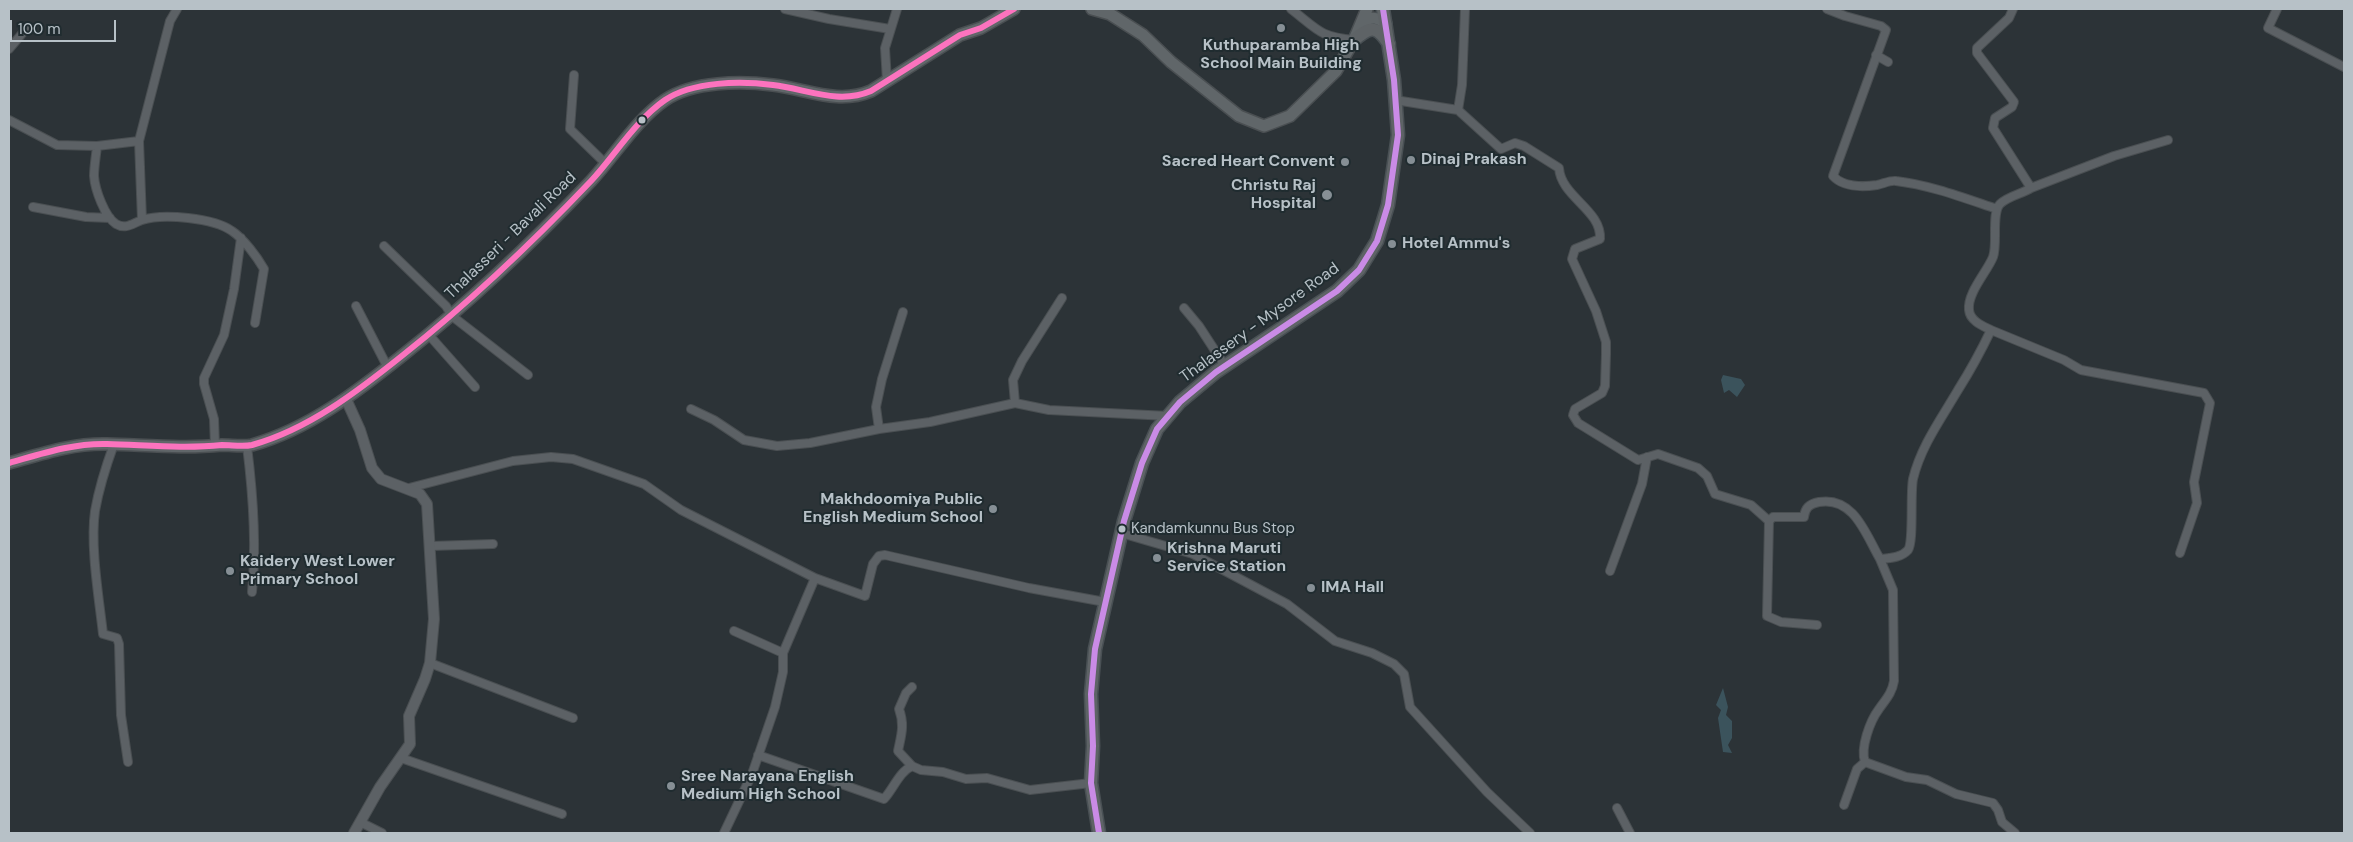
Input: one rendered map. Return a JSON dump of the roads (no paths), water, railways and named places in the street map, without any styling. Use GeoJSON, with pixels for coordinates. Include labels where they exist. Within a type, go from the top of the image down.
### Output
{"type":"FeatureCollection","features":[{"type":"Feature","properties":{"kind":"main road","name":"Thalasseri - Bavali Road"},"geometry":{"type":"LineString","coordinates":[[9,463],[76,446],[114,444],[179,448],[247,446],[286,432],[346,399],[452,316],[528,246],[606,163],[631,132],[666,99],[693,89],[737,83],[774,85],[831,96],[855,98],[871,92],[960,35],[981,28],[1014,9]]}},
{"type":"Feature","properties":{"kind":"main road"},"geometry":{"type":"LineString","coordinates":[[1092,9],[1110,14],[1143,35],[1171,62],[1239,116],[1264,126],[1290,116],[1336,71],[1354,40],[1367,9]]}},
{"type":"Feature","properties":{"kind":"main road","name":"Thalassery - Mysore Road"},"geometry":{"type":"LineString","coordinates":[[1099,833],[1091,783],[1093,746],[1091,694],[1095,650],[1122,533],[1142,463],[1157,429],[1180,402],[1225,366],[1337,291],[1358,270],[1376,241],[1388,205],[1398,135],[1389,44],[1383,9]]}},
{"type":"Feature","properties":{"kind":"main road"},"geometry":{"type":"LineString","coordinates":[[1362,22],[1372,17],[1386,24]]}},
{"type":"Feature","properties":{"kind":"main road"},"geometry":{"type":"LineString","coordinates":[[1354,40],[1367,30],[1375,29],[1383,34],[1389,44]]}},
{"type":"Feature","properties":{"kind":"street"},"geometry":{"type":"LineString","coordinates":[[142,220],[139,141],[170,21],[177,9]]}},
{"type":"Feature","properties":{"kind":"street"},"geometry":{"type":"LineString","coordinates":[[785,9],[829,19],[890,29]]}},
{"type":"Feature","properties":{"kind":"street"},"geometry":{"type":"LineString","coordinates":[[887,81],[885,48],[897,9]]}},
{"type":"Feature","properties":{"kind":"street"},"geometry":{"type":"LineString","coordinates":[[1291,9],[1320,33],[1333,38],[1354,40]]}},
{"type":"Feature","properties":{"kind":"street"},"geometry":{"type":"LineString","coordinates":[[1458,110],[1462,85],[1465,9]]}},
{"type":"Feature","properties":{"kind":"street"},"geometry":{"type":"LineString","coordinates":[[1827,9],[1881,26],[1886,30],[1833,176],[1838,182],[1864,186],[1894,181],[1957,196],[1997,209]]}},
{"type":"Feature","properties":{"kind":"street"},"geometry":{"type":"LineString","coordinates":[[2013,9],[2009,18],[1992,36],[1980,44],[1977,53],[2014,102],[2012,107],[1995,118],[1993,128],[2031,188]]}},
{"type":"Feature","properties":{"kind":"street"},"geometry":{"type":"LineString","coordinates":[[2277,9],[2268,28],[2344,67]]}},
{"type":"Feature","properties":{"kind":"street"},"geometry":{"type":"LineString","coordinates":[[9,49],[26,28]]}},
{"type":"Feature","properties":{"kind":"street"},"geometry":{"type":"LineString","coordinates":[[1876,55],[1888,62]]}},
{"type":"Feature","properties":{"kind":"street"},"geometry":{"type":"LineString","coordinates":[[574,75],[570,129],[606,163]]}},
{"type":"Feature","properties":{"kind":"street"},"geometry":{"type":"LineString","coordinates":[[1395,100],[1458,110],[1502,149],[1516,143],[1524,146],[1558,168],[1560,179],[1565,188],[1595,222],[1600,239],[1575,250],[1572,259],[1596,311],[1606,342],[1605,386],[1602,393],[1574,409],[1573,415],[1583,428],[1640,460],[1650,455],[1658,454],[1698,468],[1707,476],[1715,494],[1751,504],[1769,521]]}},
{"type":"Feature","properties":{"kind":"street"},"geometry":{"type":"LineString","coordinates":[[9,120],[57,145],[97,146],[139,141]]}},
{"type":"Feature","properties":{"kind":"street"},"geometry":{"type":"LineString","coordinates":[[2168,140],[2114,156],[2031,188],[2001,203],[1997,209],[1996,247],[1993,258],[1986,268],[1969,309],[1971,316],[1975,320],[1991,330],[2064,360],[2081,370],[2204,393],[2210,403],[2194,482],[2197,503],[2180,553]]}},
{"type":"Feature","properties":{"kind":"street"},"geometry":{"type":"LineString","coordinates":[[97,146],[94,177],[105,213],[117,225],[127,227],[142,220],[178,218],[198,220],[225,227],[241,238],[264,269],[256,323]]}},
{"type":"Feature","properties":{"kind":"street"},"geometry":{"type":"LineString","coordinates":[[33,207],[86,217],[110,218]]}},
{"type":"Feature","properties":{"kind":"street"},"geometry":{"type":"LineString","coordinates":[[215,446],[214,419],[204,378],[224,335],[234,289],[241,238]]}},
{"type":"Feature","properties":{"kind":"street"},"geometry":{"type":"LineString","coordinates":[[384,246],[446,306],[452,316],[528,374]]}},
{"type":"Feature","properties":{"kind":"street"},"geometry":{"type":"LineString","coordinates":[[1015,403],[1013,380],[1022,361],[1062,298]]}},
{"type":"Feature","properties":{"kind":"street"},"geometry":{"type":"LineString","coordinates":[[356,306],[388,368]]}},
{"type":"Feature","properties":{"kind":"street"},"geometry":{"type":"LineString","coordinates":[[1184,308],[1225,366]]}},
{"type":"Feature","properties":{"kind":"street"},"geometry":{"type":"LineString","coordinates":[[879,429],[876,407],[903,312]]}},
{"type":"Feature","properties":{"kind":"street"},"geometry":{"type":"LineString","coordinates":[[1880,559],[1895,558],[1907,551],[1911,543],[1910,498],[1924,446],[1972,368],[1991,330]]}},
{"type":"Feature","properties":{"kind":"street"},"geometry":{"type":"LineString","coordinates":[[429,335],[475,387]]}},
{"type":"Feature","properties":{"kind":"street"},"geometry":{"type":"LineString","coordinates":[[346,399],[360,430],[372,468],[381,479],[409,488],[420,494],[427,504],[434,618],[430,663],[426,679],[409,716],[410,744],[380,787],[354,833]]}},
{"type":"Feature","properties":{"kind":"street"},"geometry":{"type":"LineString","coordinates":[[691,409],[714,420],[744,440],[777,446],[810,443],[879,429],[930,422],[1015,403],[1049,410],[1135,416],[1168,416]]}},
{"type":"Feature","properties":{"kind":"street"},"geometry":{"type":"LineString","coordinates":[[114,444],[104,471],[95,512],[94,539],[103,634],[117,638],[119,644],[121,715],[128,762]]}},
{"type":"Feature","properties":{"kind":"street"},"geometry":{"type":"LineString","coordinates":[[247,446],[252,486],[255,559],[252,592]]}},
{"type":"Feature","properties":{"kind":"street"},"geometry":{"type":"LineString","coordinates":[[409,488],[513,461],[551,457],[573,460],[644,484],[681,510],[815,578],[865,596],[873,564],[879,556],[885,555],[1029,588],[1105,602]]}},
{"type":"Feature","properties":{"kind":"street"},"geometry":{"type":"LineString","coordinates":[[1610,571],[1642,484],[1646,457]]}},
{"type":"Feature","properties":{"kind":"street"},"geometry":{"type":"LineString","coordinates":[[1817,625],[1781,622],[1767,616],[1769,521],[1773,517],[1804,517],[1805,510],[1810,505],[1830,502],[1851,510],[1859,521],[1880,559],[1893,590],[1894,681],[1892,691],[1877,710],[1862,754],[1865,762],[1906,777],[1927,780],[1956,794],[1993,803],[1998,810],[2002,822],[2015,833]]}},
{"type":"Feature","properties":{"kind":"street"},"geometry":{"type":"LineString","coordinates":[[1122,533],[1193,554],[1287,604],[1335,641],[1372,653],[1394,664],[1404,674],[1410,707],[1487,792],[1530,833]]}},
{"type":"Feature","properties":{"kind":"street"},"geometry":{"type":"LineString","coordinates":[[431,546],[493,544]]}},
{"type":"Feature","properties":{"kind":"street"},"geometry":{"type":"LineString","coordinates":[[1872,546],[1895,558]]}},
{"type":"Feature","properties":{"kind":"street"},"geometry":{"type":"LineString","coordinates":[[724,833],[758,755],[777,698],[783,672],[783,653],[815,578]]}},
{"type":"Feature","properties":{"kind":"street"},"geometry":{"type":"LineString","coordinates":[[734,631],[783,653]]}},
{"type":"Feature","properties":{"kind":"street"},"geometry":{"type":"LineString","coordinates":[[430,663],[573,718]]}},
{"type":"Feature","properties":{"kind":"street"},"geometry":{"type":"LineString","coordinates":[[912,686],[906,693],[899,709],[903,720],[903,734],[898,752],[912,766],[966,780],[980,777],[994,779],[1030,790],[1091,783]]}},
{"type":"Feature","properties":{"kind":"street"},"geometry":{"type":"LineString","coordinates":[[758,755],[884,799],[897,784],[903,770],[912,766]]}},
{"type":"Feature","properties":{"kind":"street"},"geometry":{"type":"LineString","coordinates":[[401,758],[562,814]]}},
{"type":"Feature","properties":{"kind":"street"},"geometry":{"type":"LineString","coordinates":[[1844,805],[1857,769],[1865,762]]}},
{"type":"Feature","properties":{"kind":"street"},"geometry":{"type":"LineString","coordinates":[[1617,808],[1630,833]]}},
{"type":"Feature","properties":{"kind":"street"},"geometry":{"type":"LineString","coordinates":[[360,822],[382,833]]}},
{"type":"Feature","properties":{"kind":"water"},"geometry":{"type":"Polygon","coordinates":[[[1723,375],[1741,379],[1745,385],[1737,397],[1729,390],[1724,393],[1721,380],[1723,375]]]}},
{"type":"Feature","properties":{"kind":"water"},"geometry":{"type":"Polygon","coordinates":[[[1723,688],[1728,707],[1726,715],[1732,721],[1732,738],[1728,745],[1732,753],[1723,752],[1718,718],[1721,710],[1716,705],[1723,688]]]}},
{"type":"Feature","properties":{"kind":"place","name":"Kuthuparamba High School Main Building"},"geometry":{"type":"Point","coordinates":[1281,28]}},
{"type":"Feature","properties":{"kind":"place","name":"Dinaj Prakash"},"geometry":{"type":"Point","coordinates":[1411,160]}},
{"type":"Feature","properties":{"kind":"place","name":"Sacred Heart Convent"},"geometry":{"type":"Point","coordinates":[1345,162]}},
{"type":"Feature","properties":{"kind":"place","name":"Christu Raj Hospital"},"geometry":{"type":"Point","coordinates":[1327,195]}},
{"type":"Feature","properties":{"kind":"place","name":"Hotel Ammu's"},"geometry":{"type":"Point","coordinates":[1392,244]}},
{"type":"Feature","properties":{"kind":"place","name":"Makhdoomiya Public English Medium School"},"geometry":{"type":"Point","coordinates":[993,509]}},
{"type":"Feature","properties":{"kind":"place","name":"Kandamkunnu Bus Stop"},"geometry":{"type":"Point","coordinates":[1122,529]}},
{"type":"Feature","properties":{"kind":"place","name":"Krishna Maruti Service Station"},"geometry":{"type":"Point","coordinates":[1157,558]}},
{"type":"Feature","properties":{"kind":"place","name":"Kaidery West Lower Primary School"},"geometry":{"type":"Point","coordinates":[230,571]}},
{"type":"Feature","properties":{"kind":"place","name":"IMA Hall"},"geometry":{"type":"Point","coordinates":[1311,588]}},
{"type":"Feature","properties":{"kind":"place","name":"Sree Narayana English Medium High School"},"geometry":{"type":"Point","coordinates":[671,786]}}]}
